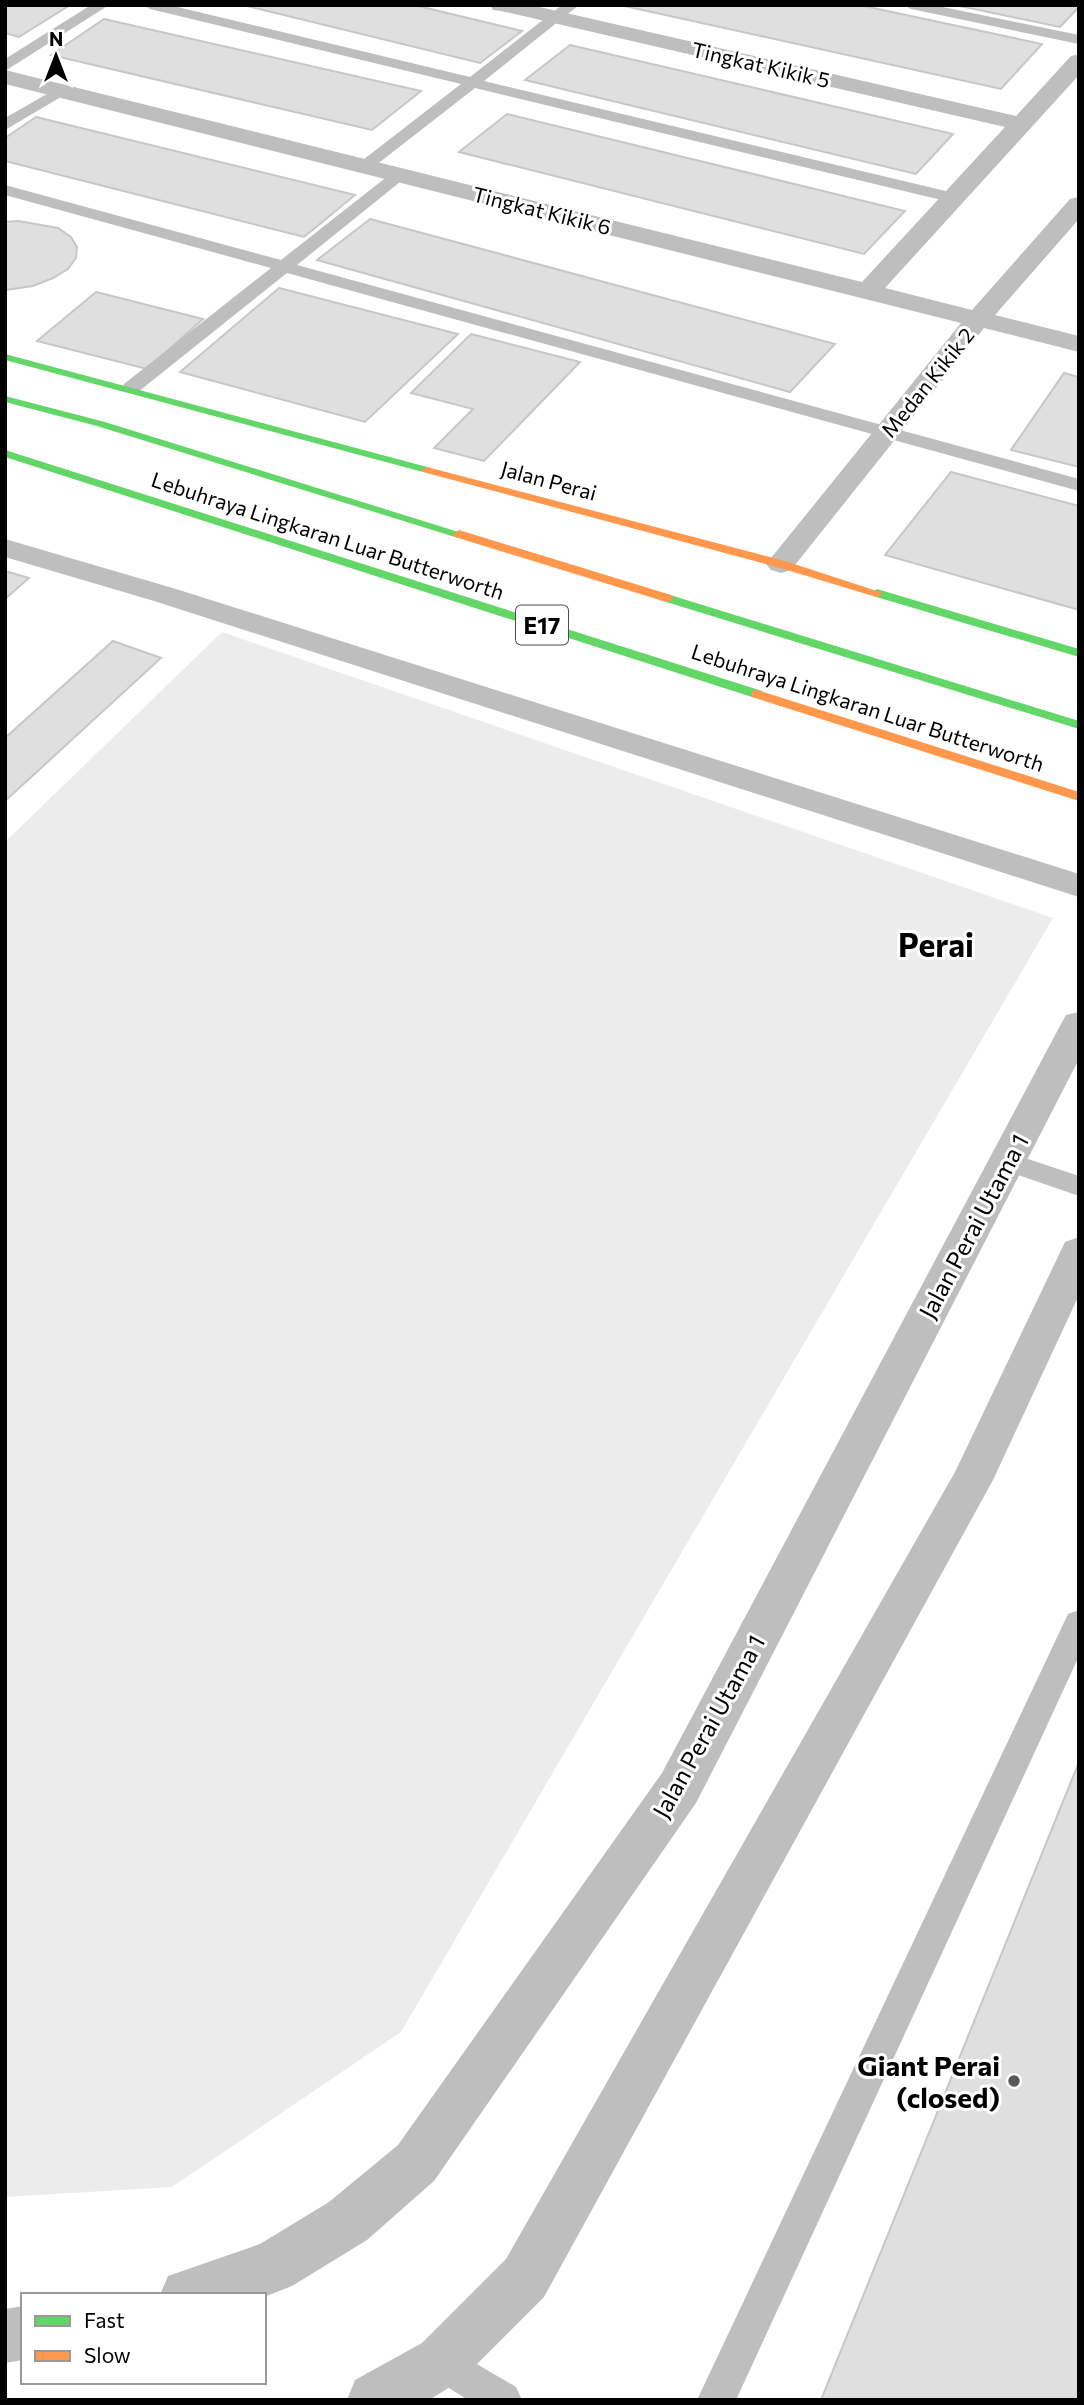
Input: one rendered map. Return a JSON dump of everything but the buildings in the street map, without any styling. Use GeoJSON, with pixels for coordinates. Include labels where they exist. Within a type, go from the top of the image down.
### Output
{"type":"FeatureCollection","features":[{"type":"Feature","properties":{"kind":"main road","name":"Jalan Perai"},"geometry":{"type":"LineString","coordinates":[[5,357],[131,388],[781,564],[1079,653]]}},
{"type":"Feature","properties":{"kind":"main road","name":"Lebuhraya Lingkaran Luar Butterworth"},"geometry":{"type":"LineString","coordinates":[[5,399],[114,428],[1079,725]]}},
{"type":"Feature","properties":{"kind":"main road","name":"Lebuhraya Lingkaran Luar Butterworth"},"geometry":{"type":"LineString","coordinates":[[5,453],[1079,797]]}},
{"type":"Feature","properties":{"kind":"street","name":"Tingkat Kikik 5"},"geometry":{"type":"LineString","coordinates":[[501,5],[564,12],[1021,124]]}},
{"type":"Feature","properties":{"kind":"street"},"geometry":{"type":"LineString","coordinates":[[868,291],[1079,61]]}},
{"type":"Feature","properties":{"kind":"street","name":"Tingkat Kikik 6"},"geometry":{"type":"LineString","coordinates":[[5,77],[1079,344]]}},
{"type":"Feature","properties":{"kind":"street","name":"Medan Kikik 2"},"geometry":{"type":"LineString","coordinates":[[781,564],[978,319],[1075,212]]}},
{"type":"Feature","properties":{"kind":"street"},"geometry":{"type":"LineString","coordinates":[[5,548],[165,595],[1079,886]]}},
{"type":"Feature","properties":{"kind":"street","name":"Jalan Perai Utama 1"},"geometry":{"type":"LineString","coordinates":[[193,2293],[273,2267],[348,2221],[416,2163],[679,1788],[1079,1024]]}},
{"type":"Feature","properties":{"kind":"street"},"geometry":{"type":"LineString","coordinates":[[375,2400],[441,2362],[525,2278],[972,1480],[1079,1252]]}},
{"type":"Feature","properties":{"kind":"lane"},"geometry":{"type":"LineString","coordinates":[[5,66],[102,5]]}},
{"type":"Feature","properties":{"kind":"lane"},"geometry":{"type":"LineString","coordinates":[[150,5],[954,198]]}},
{"type":"Feature","properties":{"kind":"lane"},"geometry":{"type":"LineString","coordinates":[[911,5],[1079,40]]}},
{"type":"Feature","properties":{"kind":"lane"},"geometry":{"type":"LineString","coordinates":[[365,166],[564,12]]}},
{"type":"Feature","properties":{"kind":"lane"},"geometry":{"type":"LineString","coordinates":[[5,125],[61,91]]}},
{"type":"Feature","properties":{"kind":"lane"},"geometry":{"type":"LineString","coordinates":[[131,388],[399,174]]}},
{"type":"Feature","properties":{"kind":"lane"},"geometry":{"type":"LineString","coordinates":[[5,190],[1079,485]]}},
{"type":"Feature","properties":{"kind":"lane"},"geometry":{"type":"LineString","coordinates":[[1007,1161],[1079,1186]]}},
{"type":"Feature","properties":{"kind":"lane"},"geometry":{"type":"LineString","coordinates":[[716,2400],[1079,1623]]}},
{"type":"Feature","properties":{"kind":"lane"},"geometry":{"type":"LineString","coordinates":[[441,2362],[503,2400]]}},
{"type":"Feature","properties":{"kind":"shaded area"},"geometry":{"type":"Polygon","coordinates":[[[222,632],[1053,918],[401,2032],[172,2187],[5,2197],[5,842],[222,632]]]}},
{"type":"Feature","properties":{"kind":"traffic: fast"},"geometry":{"type":"LineString","coordinates":[[5,357],[427,470]]}},
{"type":"Feature","properties":{"kind":"traffic: fast"},"geometry":{"type":"LineString","coordinates":[[5,399],[101,424],[459,534]]}},
{"type":"Feature","properties":{"kind":"traffic: fast"},"geometry":{"type":"LineString","coordinates":[[5,453],[757,694]]}},
{"type":"Feature","properties":{"kind":"traffic: fast"},"geometry":{"type":"LineString","coordinates":[[877,593],[1079,653]]}},
{"type":"Feature","properties":{"kind":"traffic: fast"},"geometry":{"type":"LineString","coordinates":[[667,598],[1079,725]]}},
{"type":"Feature","properties":{"kind":"traffic: slow"},"geometry":{"type":"LineString","coordinates":[[427,470],[781,564],[877,593]]}},
{"type":"Feature","properties":{"kind":"traffic: slow"},"geometry":{"type":"LineString","coordinates":[[459,534],[667,598]]}},
{"type":"Feature","properties":{"kind":"traffic: slow"},"geometry":{"type":"LineString","coordinates":[[757,694],[1079,797]]}},
{"type":"Feature","properties":{"kind":"place","name":"Giant Perai (closed)"},"geometry":{"type":"Point","coordinates":[1014,2081]}},
{"type":"Feature","properties":{"kind":"district","name":"Perai"},"geometry":{"type":"Point","coordinates":[936,944]}}]}
